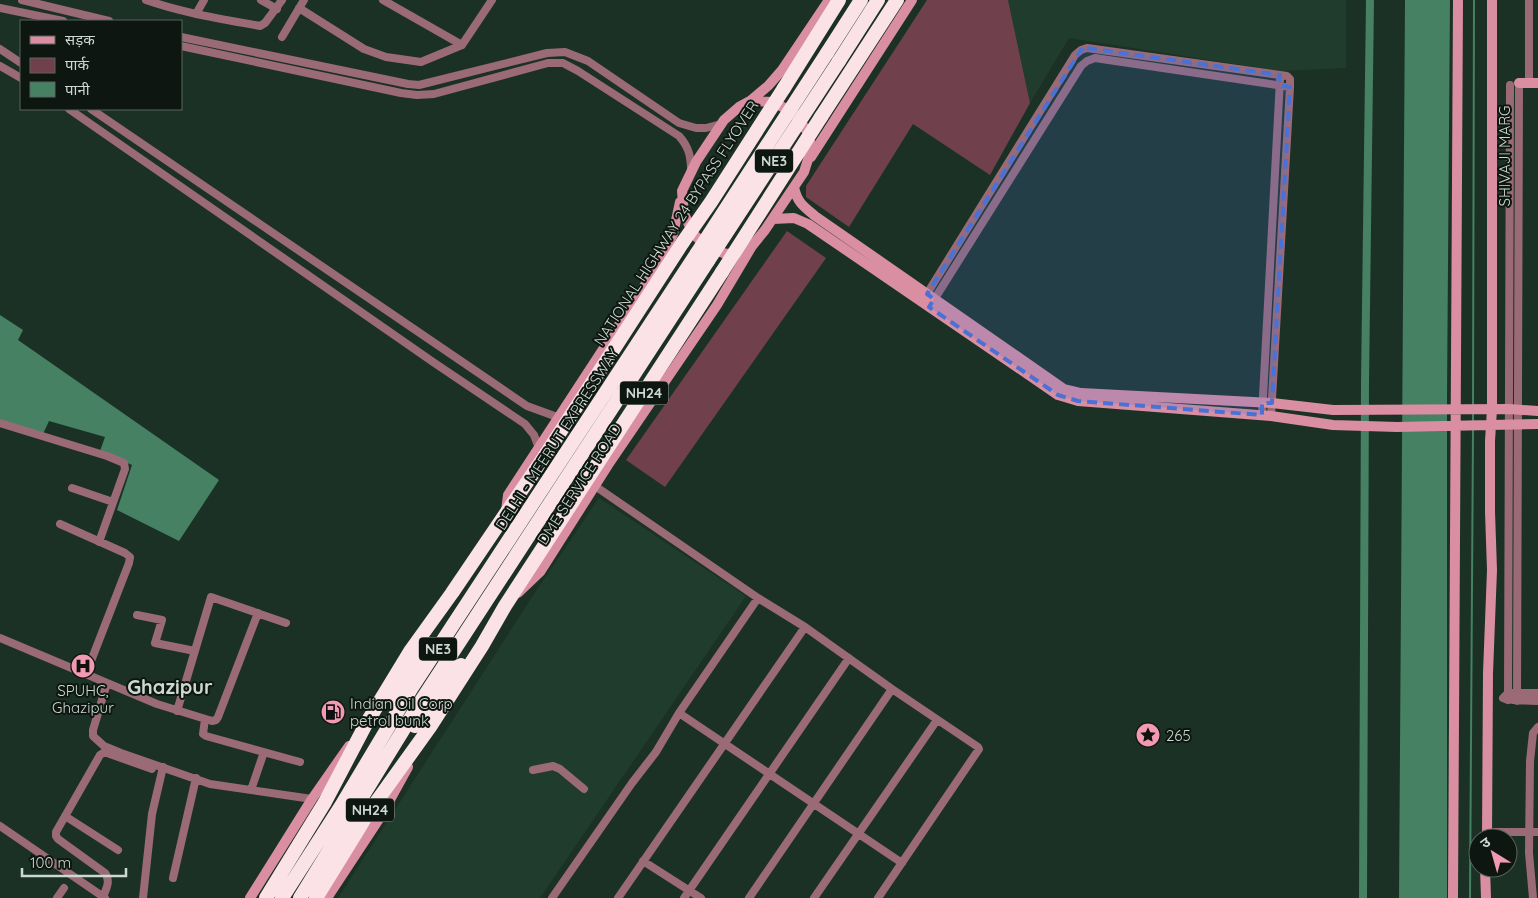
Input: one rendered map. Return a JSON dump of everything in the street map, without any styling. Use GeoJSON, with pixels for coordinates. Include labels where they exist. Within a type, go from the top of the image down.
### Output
{"type":"FeatureCollection","features":[{"type":"Feature","properties":{"kind":"highway","name":"NATIONAL HIGHWAY 24 BYPASS FLYOVER"},"geometry":{"type":"LineString","coordinates":[[452,593],[506,512],[541,452],[716,194],[839,0]]}},
{"type":"Feature","properties":{"kind":"highway","name":"DELHI - MEERUT EXPRESSWAY"},"geometry":{"type":"LineString","coordinates":[[605,407],[861,0]]}},
{"type":"Feature","properties":{"kind":"highway","name":"DELHI - MEERUT EXPRESSWAY"},"geometry":{"type":"LineString","coordinates":[[300,898],[411,689],[839,62],[878,0]]}},
{"type":"Feature","properties":{"kind":"highway","name":"NH24"},"geometry":{"type":"LineString","coordinates":[[482,646],[505,606],[897,0]]}},
{"type":"Feature","properties":{"kind":"highway"},"geometry":{"type":"LineString","coordinates":[[348,808],[452,593]]}},
{"type":"Feature","properties":{"kind":"highway"},"geometry":{"type":"LineString","coordinates":[[366,724],[411,650],[452,593]]}},
{"type":"Feature","properties":{"kind":"highway"},"geometry":{"type":"LineString","coordinates":[[348,808],[453,674],[482,646]]}},
{"type":"Feature","properties":{"kind":"highway"},"geometry":{"type":"LineString","coordinates":[[430,727],[482,646]]}},
{"type":"Feature","properties":{"kind":"highway","name":"NH24"},"geometry":{"type":"LineString","coordinates":[[266,898],[325,802],[366,724]]}},
{"type":"Feature","properties":{"kind":"highway","name":"NH24"},"geometry":{"type":"LineString","coordinates":[[316,898],[369,812],[430,727]]}},
{"type":"Feature","properties":{"kind":"highway","name":"DELHI - MEERUT EXPRESSWAY"},"geometry":{"type":"LineString","coordinates":[[282,898],[348,808]]}},
{"type":"Feature","properties":{"kind":"street"},"geometry":{"type":"LineString","coordinates":[[22,0],[104,20]]}},
{"type":"Feature","properties":{"kind":"street"},"geometry":{"type":"LineString","coordinates":[[146,0],[164,3],[196,14],[260,26],[264,24],[282,0]]}},
{"type":"Feature","properties":{"kind":"street"},"geometry":{"type":"LineString","coordinates":[[196,14],[204,0]]}},
{"type":"Feature","properties":{"kind":"street"},"geometry":{"type":"LineString","coordinates":[[261,0],[276,9]]}},
{"type":"Feature","properties":{"kind":"street"},"geometry":{"type":"LineString","coordinates":[[282,37],[304,0]]}},
{"type":"Feature","properties":{"kind":"street"},"geometry":{"type":"LineString","coordinates":[[383,0],[462,45]]}},
{"type":"Feature","properties":{"kind":"street"},"geometry":{"type":"LineString","coordinates":[[299,8],[364,49],[386,57],[421,62],[462,45],[492,0]]}},
{"type":"Feature","properties":{"kind":"street"},"geometry":{"type":"LineString","coordinates":[[541,452],[560,418],[662,260],[673,234],[682,191],[696,162],[721,124],[739,107],[750,101],[768,86],[782,70],[829,0]]}},
{"type":"Feature","properties":{"kind":"street"},"geometry":{"type":"LineString","coordinates":[[807,162],[912,0]]}},
{"type":"Feature","properties":{"kind":"street"},"geometry":{"type":"LineString","coordinates":[[1453,898],[1458,0]]}},
{"type":"Feature","properties":{"kind":"street"},"geometry":{"type":"LineString","coordinates":[[1487,828],[1488,673],[1492,570],[1486,425],[1492,409],[1492,0]]}},
{"type":"Feature","properties":{"kind":"street"},"geometry":{"type":"LineString","coordinates":[[1524,84],[1528,0]]}},
{"type":"Feature","properties":{"kind":"street"},"geometry":{"type":"LineString","coordinates":[[0,8],[58,20]]}},
{"type":"Feature","properties":{"kind":"street"},"geometry":{"type":"LineString","coordinates":[[182,37],[419,85],[547,53],[566,52],[588,61],[679,123],[696,128],[706,128],[721,124]]}},
{"type":"Feature","properties":{"kind":"street"},"geometry":{"type":"LineString","coordinates":[[182,46],[401,94],[417,95],[434,94],[548,62],[563,63],[679,136],[688,150],[691,159],[691,173]]}},
{"type":"Feature","properties":{"kind":"street"},"geometry":{"type":"LineString","coordinates":[[928,300],[1075,55],[1081,50],[1087,48],[1289,77],[1290,87],[1266,416]]}},
{"type":"Feature","properties":{"kind":"street"},"geometry":{"type":"LineString","coordinates":[[0,49],[20,62]]}},
{"type":"Feature","properties":{"kind":"street"},"geometry":{"type":"LineString","coordinates":[[928,300],[1081,66],[1087,61],[1095,58],[1290,87]]}},
{"type":"Feature","properties":{"kind":"street"},"geometry":{"type":"LineString","coordinates":[[584,75],[588,61]]}},
{"type":"Feature","properties":{"kind":"street"},"geometry":{"type":"LineString","coordinates":[[0,66],[20,77]]}},
{"type":"Feature","properties":{"kind":"street"},"geometry":{"type":"LineString","coordinates":[[1267,403],[1280,75]]}},
{"type":"Feature","properties":{"kind":"street","name":"SHIVAJI MARG"},"geometry":{"type":"LineString","coordinates":[[1514,410],[1524,84]]}},
{"type":"Feature","properties":{"kind":"street","name":"SHIVAJI MARG"},"geometry":{"type":"LineString","coordinates":[[1514,424],[1510,248],[1524,84]]}},
{"type":"Feature","properties":{"kind":"street"},"geometry":{"type":"LineString","coordinates":[[682,191],[684,214],[694,235],[710,248],[726,254],[742,252],[752,246],[773,219],[804,172],[811,150],[809,134],[794,113],[773,102],[750,101]]}},
{"type":"Feature","properties":{"kind":"street"},"geometry":{"type":"LineString","coordinates":[[70,110],[426,358],[525,424],[534,435],[541,452]]}},
{"type":"Feature","properties":{"kind":"street"},"geometry":{"type":"LineString","coordinates":[[92,110],[527,406],[560,418]]}},
{"type":"Feature","properties":{"kind":"street"},"geometry":{"type":"LineString","coordinates":[[794,187],[796,198],[814,216],[1058,395],[1078,401],[1266,416],[1332,425],[1398,427],[1538,424]]}},
{"type":"Feature","properties":{"kind":"street"},"geometry":{"type":"LineString","coordinates":[[773,219],[794,218],[808,224],[1064,389],[1081,393],[1267,403],[1333,410],[1492,409],[1538,411]]}},
{"type":"Feature","properties":{"kind":"street","name":"DME SERVICE ROAD"},"geometry":{"type":"LineString","coordinates":[[505,606],[540,572],[595,486],[717,305],[752,246]]}},
{"type":"Feature","properties":{"kind":"street"},"geometry":{"type":"LineString","coordinates":[[1510,248],[1519,247]]}},
{"type":"Feature","properties":{"kind":"street"},"geometry":{"type":"LineString","coordinates":[[0,423],[124,463],[125,468],[98,542]]}},
{"type":"Feature","properties":{"kind":"street"},"geometry":{"type":"LineString","coordinates":[[1514,424],[1517,697]]}},
{"type":"Feature","properties":{"kind":"street"},"geometry":{"type":"LineString","coordinates":[[1506,697],[1514,424]]}},
{"type":"Feature","properties":{"kind":"street"},"geometry":{"type":"LineString","coordinates":[[595,486],[758,598],[805,627],[936,720],[976,745],[979,749],[878,898]]}},
{"type":"Feature","properties":{"kind":"street"},"geometry":{"type":"LineString","coordinates":[[72,488],[113,502]]}},
{"type":"Feature","properties":{"kind":"street"},"geometry":{"type":"LineString","coordinates":[[60,524],[130,557],[86,674]]}},
{"type":"Feature","properties":{"kind":"street"},"geometry":{"type":"LineString","coordinates":[[177,711],[211,597],[286,623]]}},
{"type":"Feature","properties":{"kind":"street"},"geometry":{"type":"LineString","coordinates":[[552,898],[632,783],[656,752],[679,713],[758,598]]}},
{"type":"Feature","properties":{"kind":"street"},"geometry":{"type":"LineString","coordinates":[[0,638],[157,704],[212,721],[218,717],[258,613]]}},
{"type":"Feature","properties":{"kind":"street"},"geometry":{"type":"LineString","coordinates":[[136,615],[162,620],[154,643],[195,651]]}},
{"type":"Feature","properties":{"kind":"street"},"geometry":{"type":"LineString","coordinates":[[618,898],[805,627]]}},
{"type":"Feature","properties":{"kind":"street"},"geometry":{"type":"LineString","coordinates":[[684,898],[849,658]]}},
{"type":"Feature","properties":{"kind":"street"},"geometry":{"type":"LineString","coordinates":[[107,683],[92,730],[93,736],[104,746],[210,784],[312,799]]}},
{"type":"Feature","properties":{"kind":"street"},"geometry":{"type":"LineString","coordinates":[[749,898],[892,689]]}},
{"type":"Feature","properties":{"kind":"street"},"geometry":{"type":"LineString","coordinates":[[1489,696],[1517,697],[1538,693]]}},
{"type":"Feature","properties":{"kind":"street"},"geometry":{"type":"LineString","coordinates":[[1517,697],[1538,701]]}},
{"type":"Feature","properties":{"kind":"street"},"geometry":{"type":"LineString","coordinates":[[679,713],[902,862]]}},
{"type":"Feature","properties":{"kind":"street"},"geometry":{"type":"LineString","coordinates":[[205,719],[202,732],[206,736],[300,762]]}},
{"type":"Feature","properties":{"kind":"street"},"geometry":{"type":"LineString","coordinates":[[814,898],[936,720]]}},
{"type":"Feature","properties":{"kind":"street"},"geometry":{"type":"LineString","coordinates":[[250,898],[312,799],[361,728],[366,724]]}},
{"type":"Feature","properties":{"kind":"street"},"geometry":{"type":"LineString","coordinates":[[326,898],[381,816],[430,727]]}},
{"type":"Feature","properties":{"kind":"street"},"geometry":{"type":"LineString","coordinates":[[1533,898],[1529,853],[1531,746],[1533,733],[1538,727]]}},
{"type":"Feature","properties":{"kind":"street"},"geometry":{"type":"LineString","coordinates":[[250,790],[264,752]]}},
{"type":"Feature","properties":{"kind":"street"},"geometry":{"type":"LineString","coordinates":[[0,826],[104,897],[108,882],[105,873],[58,840],[56,832],[100,755],[103,753],[108,753],[152,769]]}},
{"type":"Feature","properties":{"kind":"street"},"geometry":{"type":"LineString","coordinates":[[533,770],[553,766],[560,769],[584,790]]}},
{"type":"Feature","properties":{"kind":"street"},"geometry":{"type":"LineString","coordinates":[[143,898],[152,814],[163,767]]}},
{"type":"Feature","properties":{"kind":"street"},"geometry":{"type":"LineString","coordinates":[[173,878],[196,778]]}},
{"type":"Feature","properties":{"kind":"street"},"geometry":{"type":"LineString","coordinates":[[65,816],[118,850]]}},
{"type":"Feature","properties":{"kind":"street"},"geometry":{"type":"LineString","coordinates":[[1518,833],[1538,832]]}},
{"type":"Feature","properties":{"kind":"street"},"geometry":{"type":"LineString","coordinates":[[643,861],[701,898]]}},
{"type":"Feature","properties":{"kind":"street"},"geometry":{"type":"LineString","coordinates":[[1485,878],[1486,898]]}},
{"type":"Feature","properties":{"kind":"street"},"geometry":{"type":"LineString","coordinates":[[57,898],[64,888]]}},
{"type":"Feature","properties":{"kind":"highlighted area"},"geometry":{"type":"Polygon","coordinates":[[[1087,48],[1280,75],[1279,85],[1290,87],[1272,403],[1262,403],[1262,415],[1078,401],[1058,395],[929,307],[934,299],[927,294],[1081,50],[1087,48]]]}},
{"type":"Feature","properties":{"kind":"shaded area"},"geometry":{"type":"Polygon","coordinates":[[[1008,0],[1346,0],[1346,68],[1280,71],[1069,38],[1030,103],[1008,0]]]}},
{"type":"Feature","properties":{"kind":"shaded area"},"geometry":{"type":"Polygon","coordinates":[[[599,498],[746,596],[540,898],[338,898],[534,594],[599,498]]]}},
{"type":"Feature","properties":{"kind":"green space"},"geometry":{"type":"Polygon","coordinates":[[[927,0],[1008,0],[1030,103],[990,175],[913,124],[849,227],[806,197],[806,186],[927,0]]]}},
{"type":"Feature","properties":{"kind":"green space"},"geometry":{"type":"Polygon","coordinates":[[[787,231],[826,258],[665,487],[626,460],[787,231]]]}},
{"type":"Feature","properties":{"kind":"water"},"geometry":{"type":"Polygon","coordinates":[[[1405,0],[1450,0],[1447,397],[1447,898],[1399,898],[1405,0]]]}},
{"type":"Feature","properties":{"kind":"water"},"geometry":{"type":"Polygon","coordinates":[[[0,315],[23,330],[18,340],[219,480],[179,541],[117,510],[132,465],[100,451],[105,437],[49,421],[43,434],[0,423],[0,315]]]}},
{"type":"Feature","properties":{"kind":"waterway"},"geometry":{"type":"LineString","coordinates":[[1363,898],[1365,382],[1370,0]]}},
{"type":"Feature","properties":{"kind":"waterway"},"geometry":{"type":"LineString","coordinates":[[1473,405],[1474,0]]}},
{"type":"Feature","properties":{"kind":"waterway"},"geometry":{"type":"LineString","coordinates":[[1473,412],[1473,423]]}},
{"type":"Feature","properties":{"kind":"waterway"},"geometry":{"type":"LineString","coordinates":[[1470,898],[1473,430]]}},
{"type":"Feature","properties":{"kind":"place","name":"SPUHC, Ghazipur"},"geometry":{"type":"Point","coordinates":[83,666]}},
{"type":"Feature","properties":{"kind":"place","name":"Indian Oil Corp petrol bunk"},"geometry":{"type":"Point","coordinates":[333,712]}},
{"type":"Feature","properties":{"kind":"place","name":"265"},"geometry":{"type":"Point","coordinates":[1148,735]}},
{"type":"Feature","properties":{"kind":"district","name":"Ghazipur"},"geometry":{"type":"Point","coordinates":[170,686]}}]}
